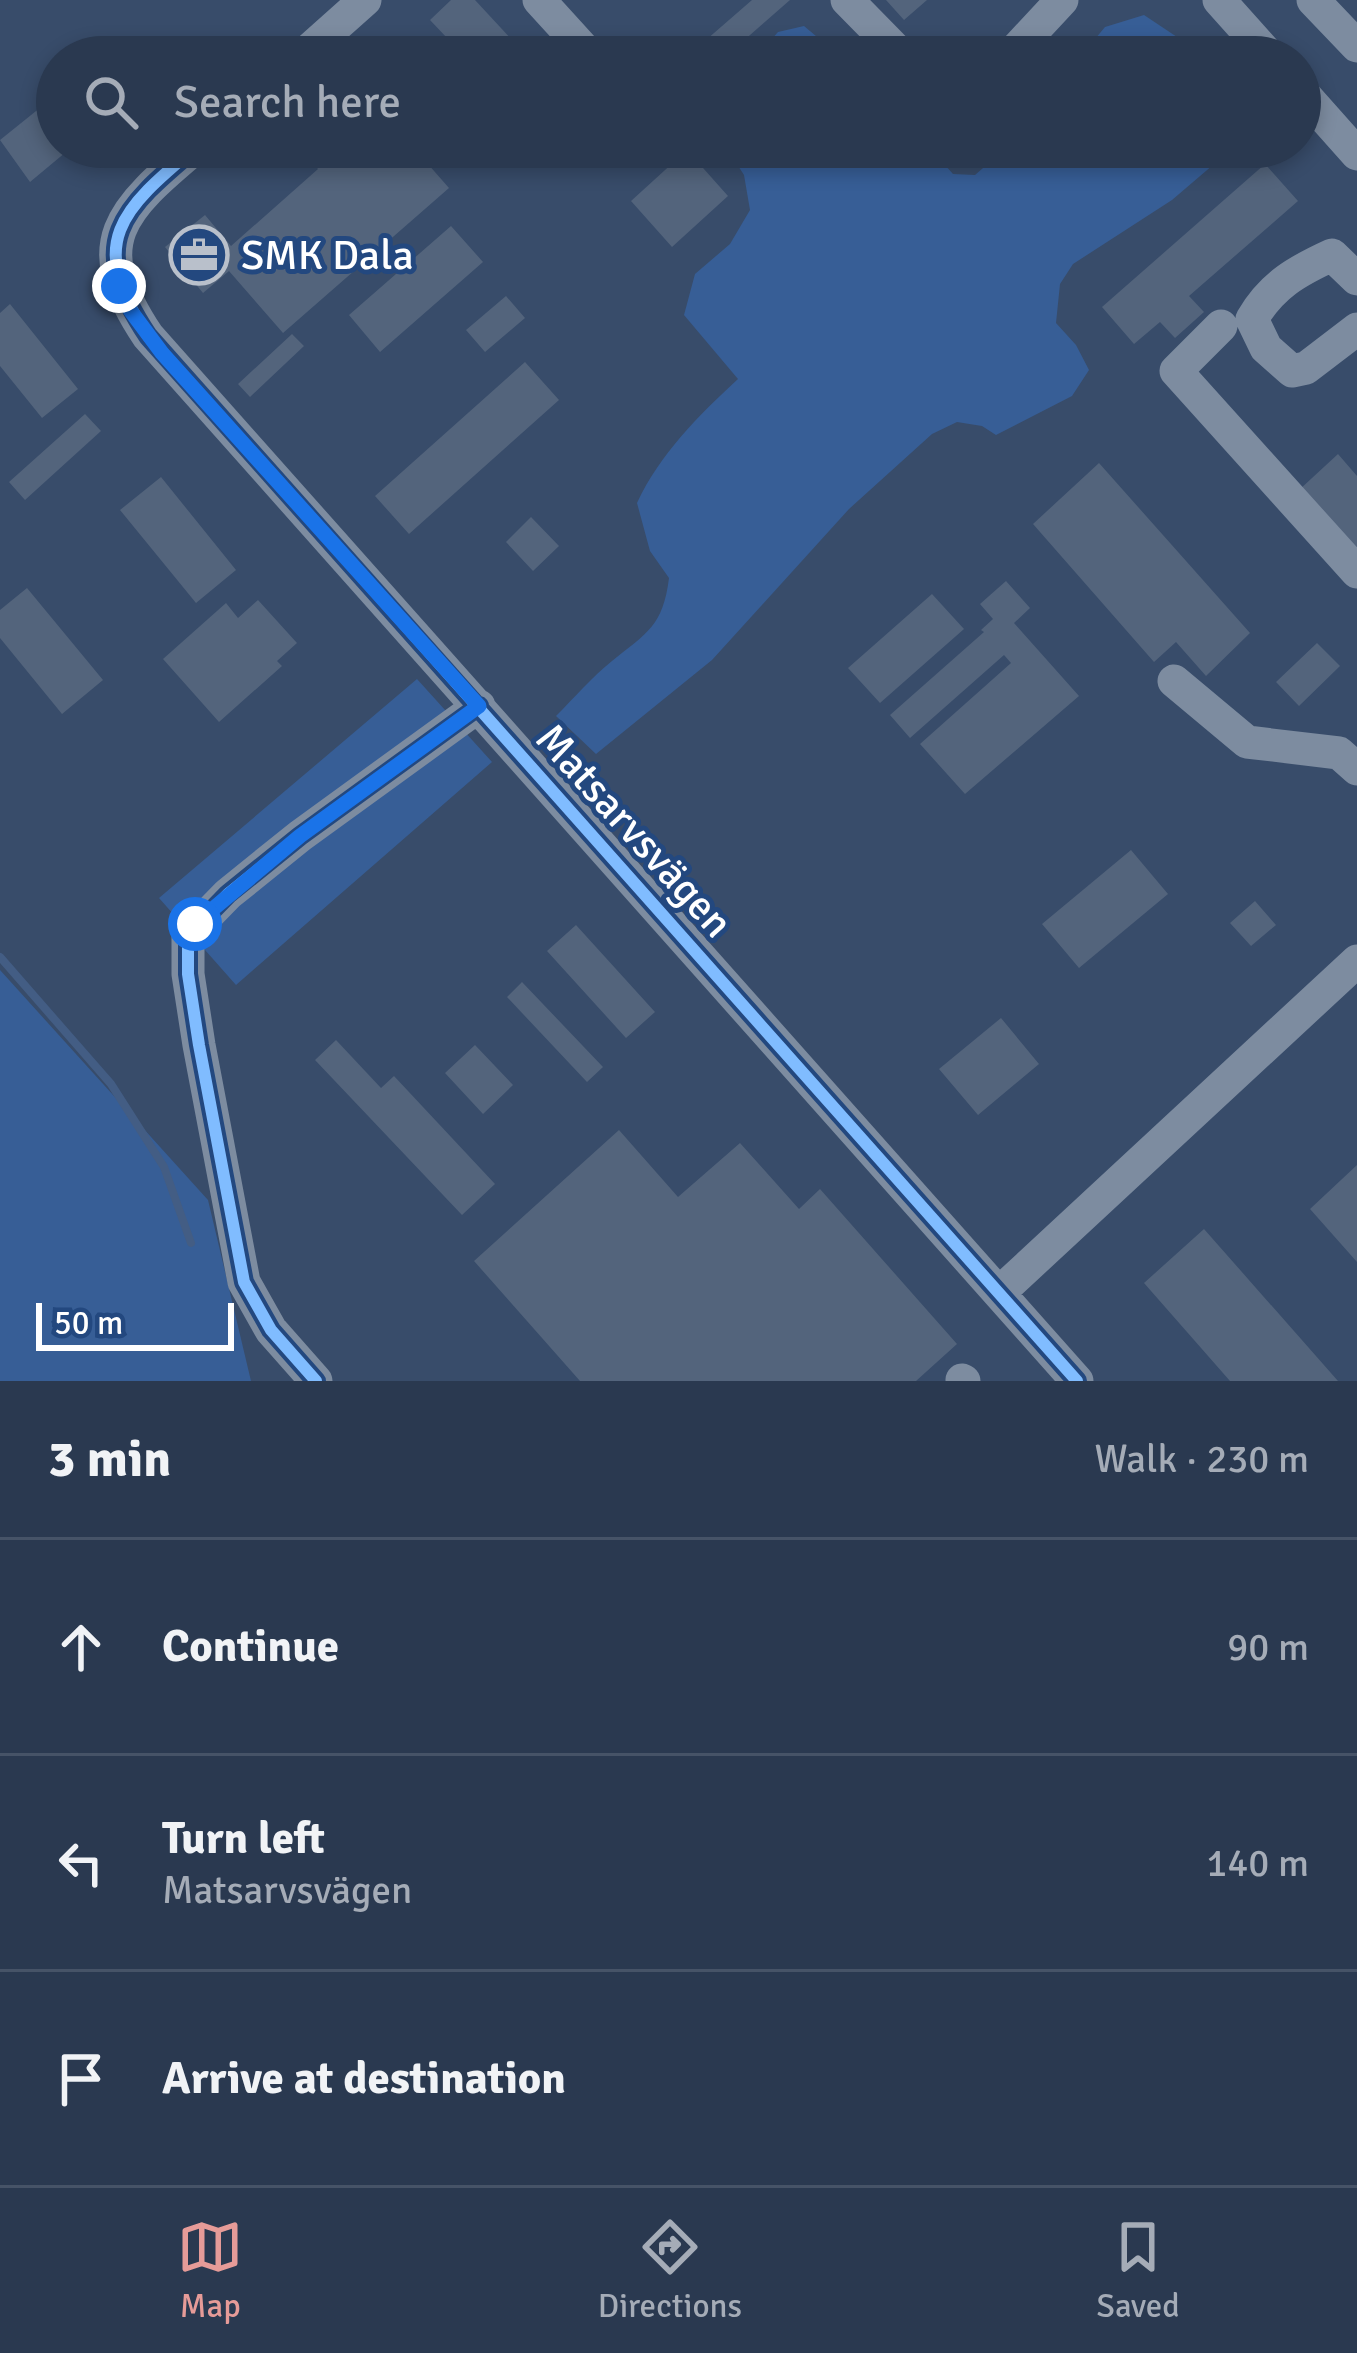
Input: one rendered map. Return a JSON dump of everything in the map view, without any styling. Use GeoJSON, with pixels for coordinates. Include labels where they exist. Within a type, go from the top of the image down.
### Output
{"type":"FeatureCollection","features":[{"type":"Feature","properties":{"kind":"street"},"geometry":{"type":"LineString","coordinates":[[325,36],[365,0]]}},
{"type":"Feature","properties":{"kind":"street"},"geometry":{"type":"LineString","coordinates":[[539,0],[572,36]]}},
{"type":"Feature","properties":{"kind":"street"},"geometry":{"type":"LineString","coordinates":[[847,0],[882,36]]}},
{"type":"Feature","properties":{"kind":"street"},"geometry":{"type":"LineString","coordinates":[[1028,36],[1061,0]]}},
{"type":"Feature","properties":{"kind":"street"},"geometry":{"type":"LineString","coordinates":[[1219,0],[1251,36]]}},
{"type":"Feature","properties":{"kind":"street"},"geometry":{"type":"LineString","coordinates":[[1313,0],[1357,46]]}},
{"type":"Feature","properties":{"kind":"street"},"geometry":{"type":"LineString","coordinates":[[1321,114],[1357,154]]}},
{"type":"Feature","properties":{"kind":"street","name":"Matsarvsvägen"},"geometry":{"type":"LineString","coordinates":[[171,168],[141,194],[120,226],[116,253],[119,286],[130,310],[162,353],[1077,1381]]}},
{"type":"Feature","properties":{"kind":"street"},"geometry":{"type":"LineString","coordinates":[[1357,279],[1332,255],[1286,277],[1263,299],[1252,319],[1266,348],[1292,370],[1306,368],[1357,328]]}},
{"type":"Feature","properties":{"kind":"street"},"geometry":{"type":"LineString","coordinates":[[1222,326],[1176,371],[1357,572]]}},
{"type":"Feature","properties":{"kind":"street"},"geometry":{"type":"LineString","coordinates":[[1174,681],[1247,742],[1340,753],[1357,769]]}},
{"type":"Feature","properties":{"kind":"street"},"geometry":{"type":"LineString","coordinates":[[316,1381],[271,1330],[244,1282],[202,1063],[188,974],[188,935],[229,893],[282,850],[479,706]]}},
{"type":"Feature","properties":{"kind":"street"},"geometry":{"type":"LineString","coordinates":[[999,1293],[1357,961]]}},
{"type":"Feature","properties":{"kind":"shaded area"},"geometry":{"type":"Polygon","coordinates":[[[1144,15],[1176,36],[1098,36],[1105,27],[1144,15]]]}},
{"type":"Feature","properties":{"kind":"shaded area"},"geometry":{"type":"Polygon","coordinates":[[[804,26],[816,36],[774,36],[804,26]]]}},
{"type":"Feature","properties":{"kind":"shaded area"},"geometry":{"type":"Polygon","coordinates":[[[740,168],[948,168],[953,174],[975,175],[983,168],[1209,168],[1172,200],[1073,264],[1060,284],[1056,323],[1076,345],[1089,370],[1072,396],[996,435],[982,426],[957,422],[932,434],[849,509],[712,660],[596,754],[556,716],[644,635],[662,607],[669,578],[650,551],[637,503],[681,436],[738,379],[684,315],[695,274],[730,244],[750,210],[740,168]]]}},
{"type":"Feature","properties":{"kind":"shaded area"},"geometry":{"type":"Polygon","coordinates":[[[417,679],[492,762],[236,985],[159,898],[417,679]]]}},
{"type":"Feature","properties":{"kind":"shaded area"},"geometry":{"type":"Polygon","coordinates":[[[0,970],[208,1200],[251,1381],[0,1381],[0,970]]]}},
{"type":"Feature","properties":{"kind":"building"},"geometry":{"type":"Polygon","coordinates":[[[451,0],[475,0],[508,36],[445,36],[430,20],[451,0]]]}},
{"type":"Feature","properties":{"kind":"building"},"geometry":{"type":"Polygon","coordinates":[[[752,0],[790,0],[749,36],[711,36],[752,0]]]}},
{"type":"Feature","properties":{"kind":"building"},"geometry":{"type":"Polygon","coordinates":[[[886,0],[927,0],[904,20],[886,0]]]}},
{"type":"Feature","properties":{"kind":"building"},"geometry":{"type":"Polygon","coordinates":[[[36,111],[36,168],[47,168],[30,182],[0,140],[36,111]]]}},
{"type":"Feature","properties":{"kind":"building"},"geometry":{"type":"Polygon","coordinates":[[[431,168],[449,188],[283,333],[229,271],[203,293],[165,247],[205,215],[231,246],[318,169],[431,168]]]}},
{"type":"Feature","properties":{"kind":"building"},"geometry":{"type":"Polygon","coordinates":[[[667,168],[703,168],[728,196],[672,247],[631,201],[667,168]]]}},
{"type":"Feature","properties":{"kind":"building"},"geometry":{"type":"Polygon","coordinates":[[[1260,168],[1269,168],[1298,201],[1189,296],[1204,312],[1175,338],[1160,322],[1134,344],[1102,307],[1260,168]]]}},
{"type":"Feature","properties":{"kind":"building"},"geometry":{"type":"Polygon","coordinates":[[[451,226],[483,262],[380,352],[349,315],[451,226]]]}},
{"type":"Feature","properties":{"kind":"building"},"geometry":{"type":"Polygon","coordinates":[[[506,296],[525,318],[485,352],[466,330],[506,296]]]}},
{"type":"Feature","properties":{"kind":"building"},"geometry":{"type":"Polygon","coordinates":[[[10,304],[78,389],[42,418],[0,366],[0,313],[10,304]]]}},
{"type":"Feature","properties":{"kind":"building"},"geometry":{"type":"Polygon","coordinates":[[[292,334],[304,346],[250,397],[238,384],[292,334]]]}},
{"type":"Feature","properties":{"kind":"building"},"geometry":{"type":"Polygon","coordinates":[[[525,362],[559,400],[409,534],[375,496],[525,362]]]}},
{"type":"Feature","properties":{"kind":"building"},"geometry":{"type":"Polygon","coordinates":[[[85,414],[101,431],[25,500],[9,482],[85,414]]]}},
{"type":"Feature","properties":{"kind":"building"},"geometry":{"type":"Polygon","coordinates":[[[1338,454],[1357,476],[1357,555],[1299,490],[1338,454]]]}},
{"type":"Feature","properties":{"kind":"building"},"geometry":{"type":"Polygon","coordinates":[[[1099,463],[1250,633],[1206,676],[1176,642],[1154,662],[1033,524],[1099,463]]]}},
{"type":"Feature","properties":{"kind":"building"},"geometry":{"type":"Polygon","coordinates":[[[161,477],[236,570],[196,603],[120,510],[161,477]]]}},
{"type":"Feature","properties":{"kind":"building"},"geometry":{"type":"Polygon","coordinates":[[[531,517],[559,546],[533,571],[506,542],[531,517]]]}},
{"type":"Feature","properties":{"kind":"building"},"geometry":{"type":"Polygon","coordinates":[[[1006,581],[1030,608],[1014,623],[1079,696],[965,794],[920,744],[1011,663],[1004,655],[910,738],[890,715],[984,632],[981,630],[993,619],[980,604],[1006,581]]]}},
{"type":"Feature","properties":{"kind":"building"},"geometry":{"type":"Polygon","coordinates":[[[27,588],[103,680],[62,714],[0,638],[0,610],[27,588]]]}},
{"type":"Feature","properties":{"kind":"building"},"geometry":{"type":"Polygon","coordinates":[[[932,594],[964,629],[880,703],[848,668],[932,594]]]}},
{"type":"Feature","properties":{"kind":"building"},"geometry":{"type":"Polygon","coordinates":[[[258,600],[297,643],[277,661],[282,666],[219,722],[163,659],[226,603],[238,618],[258,600]]]}},
{"type":"Feature","properties":{"kind":"building"},"geometry":{"type":"Polygon","coordinates":[[[1317,643],[1340,666],[1299,706],[1276,682],[1317,643]]]}},
{"type":"Feature","properties":{"kind":"building"},"geometry":{"type":"Polygon","coordinates":[[[1131,850],[1168,894],[1079,968],[1042,924],[1131,850]]]}},
{"type":"Feature","properties":{"kind":"building"},"geometry":{"type":"Polygon","coordinates":[[[1255,901],[1276,925],[1251,946],[1230,923],[1255,901]]]}},
{"type":"Feature","properties":{"kind":"building"},"geometry":{"type":"Polygon","coordinates":[[[576,925],[655,1012],[626,1038],[547,951],[576,925]]]}},
{"type":"Feature","properties":{"kind":"building"},"geometry":{"type":"Polygon","coordinates":[[[522,982],[603,1067],[587,1082],[507,997],[522,982]]]}},
{"type":"Feature","properties":{"kind":"building"},"geometry":{"type":"Polygon","coordinates":[[[1001,1018],[1039,1064],[978,1115],[939,1069],[1001,1018]]]}},
{"type":"Feature","properties":{"kind":"building"},"geometry":{"type":"Polygon","coordinates":[[[336,1040],[381,1088],[394,1076],[495,1184],[462,1215],[315,1060],[336,1040]]]}},
{"type":"Feature","properties":{"kind":"building"},"geometry":{"type":"Polygon","coordinates":[[[475,1045],[513,1085],[483,1114],[445,1073],[475,1045]]]}},
{"type":"Feature","properties":{"kind":"building"},"geometry":{"type":"Polygon","coordinates":[[[619,1130],[678,1197],[740,1143],[799,1209],[820,1189],[957,1344],[916,1381],[580,1381],[474,1261],[619,1130]]]}},
{"type":"Feature","properties":{"kind":"building"},"geometry":{"type":"Polygon","coordinates":[[[1357,1165],[1357,1262],[1310,1209],[1357,1165]]]}},
{"type":"Feature","properties":{"kind":"building"},"geometry":{"type":"Polygon","coordinates":[[[1204,1229],[1338,1381],[1230,1381],[1144,1283],[1204,1229]]]}},
{"type":"Feature","properties":{"kind":"waterway"},"geometry":{"type":"LineString","coordinates":[[0,957],[111,1084],[164,1167],[191,1243]]}},
{"type":"Feature","properties":{"kind":"cycle path"},"geometry":{"type":"LineString","coordinates":[[173,168],[131,210],[120,230],[116,252],[118,276],[148,336],[1077,1381]]}},
{"type":"Feature","properties":{"kind":"cycle path"},"geometry":{"type":"LineString","coordinates":[[316,1381],[271,1330],[244,1282],[199,1045],[188,974],[188,935],[228,894],[300,836],[479,706]]}},
{"type":"Feature","properties":{"kind":"place","name":"SMK Dala"},"geometry":{"type":"Point","coordinates":[199,255]}},
{"type":"Feature","properties":{"kind":"route"},"geometry":{"type":"LineString","coordinates":[[119,286],[130,310],[162,353],[479,706],[300,836],[195,924]]}}]}
